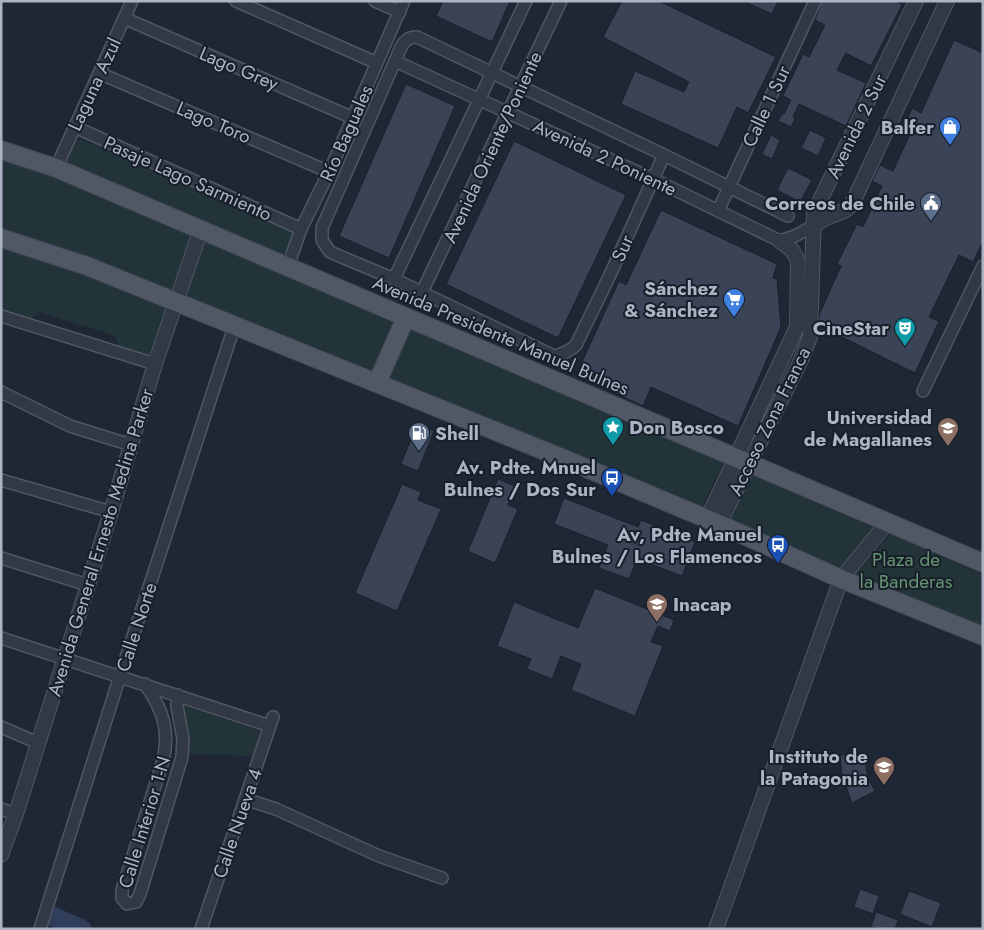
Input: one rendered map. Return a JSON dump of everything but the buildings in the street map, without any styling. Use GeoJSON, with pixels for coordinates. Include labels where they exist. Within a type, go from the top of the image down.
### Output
{"type":"FeatureCollection","features":[{"type":"Feature","properties":{"kind":"main road","name":"Avenida Presidente Manuel Bulnes"},"geometry":{"type":"LineString","coordinates":[[1,150],[56,168],[983,563]]}},
{"type":"Feature","properties":{"kind":"main road"},"geometry":{"type":"LineString","coordinates":[[1,238],[65,258],[377,383],[713,521],[841,579],[983,636]]}},
{"type":"Feature","properties":{"kind":"main road"},"geometry":{"type":"LineString","coordinates":[[377,383],[406,317]]}},
{"type":"Feature","properties":{"kind":"street","name":"Laguna Azul"},"geometry":{"type":"LineString","coordinates":[[56,168],[132,1]]}},
{"type":"Feature","properties":{"kind":"street"},"geometry":{"type":"LineString","coordinates":[[236,1],[377,63]]}},
{"type":"Feature","properties":{"kind":"street"},"geometry":{"type":"LineString","coordinates":[[375,1],[402,6]]}},
{"type":"Feature","properties":{"kind":"street","name":"Avenida Oriente/Poniente"},"geometry":{"type":"LineString","coordinates":[[394,279],[526,1]]}},
{"type":"Feature","properties":{"kind":"street","name":"Avenida Oriente/Poniente"},"geometry":{"type":"LineString","coordinates":[[422,292],[561,1]]}},
{"type":"Feature","properties":{"kind":"street","name":"Calle 1 Sur"},"geometry":{"type":"LineString","coordinates":[[718,211],[815,1]]}},
{"type":"Feature","properties":{"kind":"street","name":"Avenida 2 Sur"},"geometry":{"type":"LineString","coordinates":[[813,226],[814,213],[916,1]]}},
{"type":"Feature","properties":{"kind":"street","name":"Avenida 2 Sur"},"geometry":{"type":"LineString","coordinates":[[813,226],[823,219],[849,209],[852,204],[947,1]]}},
{"type":"Feature","properties":{"kind":"street","name":"Río Baguales"},"geometry":{"type":"LineString","coordinates":[[288,266],[301,229],[329,172],[402,6]]}},
{"type":"Feature","properties":{"kind":"street","name":"Lago Grey"},"geometry":{"type":"LineString","coordinates":[[124,18],[353,118]]}},
{"type":"Feature","properties":{"kind":"street","name":"Avenida 2 Poniente"},"geometry":{"type":"LineString","coordinates":[[780,241],[653,179],[395,61],[405,40],[410,36],[417,37],[788,216]]}},
{"type":"Feature","properties":{"kind":"street"},"geometry":{"type":"LineString","coordinates":[[395,61],[322,228],[322,240],[330,252],[422,292]]}},
{"type":"Feature","properties":{"kind":"street","name":"Lago Toro"},"geometry":{"type":"LineString","coordinates":[[99,73],[329,172]]}},
{"type":"Feature","properties":{"kind":"street","name":"Pasaje Lago Sarmiento"},"geometry":{"type":"LineString","coordinates":[[75,127],[301,229]]}},
{"type":"Feature","properties":{"kind":"street","name":"Sur"},"geometry":{"type":"LineString","coordinates":[[422,292],[554,356],[567,352],[576,345],[664,155]]}},
{"type":"Feature","properties":{"kind":"street"},"geometry":{"type":"LineString","coordinates":[[780,241],[795,236],[813,226]]}},
{"type":"Feature","properties":{"kind":"street","name":"Acceso Zona Franca"},"geometry":{"type":"LineString","coordinates":[[742,461],[801,360],[810,338],[813,226]]}},
{"type":"Feature","properties":{"kind":"street","name":"Avenida General Ernesto Medina Parker"},"geometry":{"type":"LineString","coordinates":[[1,855],[16,814],[111,512],[155,364],[201,230]]}},
{"type":"Feature","properties":{"kind":"street","name":"Acceso Zona Franca"},"geometry":{"type":"LineString","coordinates":[[713,521],[742,461],[796,334],[798,261],[792,250],[780,241]]}},
{"type":"Feature","properties":{"kind":"street"},"geometry":{"type":"LineString","coordinates":[[923,391],[983,266]]}},
{"type":"Feature","properties":{"kind":"street"},"geometry":{"type":"LineString","coordinates":[[1,316],[155,364]]}},
{"type":"Feature","properties":{"kind":"street","name":"Calle Norte"},"geometry":{"type":"LineString","coordinates":[[40,929],[118,675],[234,326]]}},
{"type":"Feature","properties":{"kind":"street"},"geometry":{"type":"LineString","coordinates":[[1,392],[70,426],[131,445]]}},
{"type":"Feature","properties":{"kind":"street"},"geometry":{"type":"LineString","coordinates":[[1,480],[111,512]]}},
{"type":"Feature","properties":{"kind":"street"},"geometry":{"type":"LineString","coordinates":[[716,929],[841,579],[887,523]]}},
{"type":"Feature","properties":{"kind":"street"},"geometry":{"type":"LineString","coordinates":[[1,558],[88,584]]}},
{"type":"Feature","properties":{"kind":"street"},"geometry":{"type":"LineString","coordinates":[[1,638],[178,695]]}},
{"type":"Feature","properties":{"kind":"street","name":"Calle Interior 1-N"},"geometry":{"type":"LineString","coordinates":[[145,684],[160,710],[166,726],[167,741],[163,761],[122,890],[122,898],[127,904],[136,902],[140,894],[182,756],[183,739],[177,706],[178,695]]}},
{"type":"Feature","properties":{"kind":"street","name":"Calle Nueva 4"},"geometry":{"type":"LineString","coordinates":[[178,695],[271,721],[201,929]]}},
{"type":"Feature","properties":{"kind":"street"},"geometry":{"type":"LineString","coordinates":[[1,728],[38,743]]}},
{"type":"Feature","properties":{"kind":"street"},"geometry":{"type":"LineString","coordinates":[[245,799],[276,809],[379,856],[442,878]]}},
{"type":"Feature","properties":{"kind":"street"},"geometry":{"type":"LineString","coordinates":[[1,808],[16,814]]}},
{"type":"Feature","properties":{"kind":"green space"},"geometry":{"type":"Polygon","coordinates":[[[80,139],[289,227],[293,236],[285,253],[281,257],[70,170],[65,161],[71,142],[80,139]]]}},
{"type":"Feature","properties":{"kind":"green space"},"geometry":{"type":"Polygon","coordinates":[[[1,157],[24,162],[189,234],[189,241],[172,291],[170,292],[1,231],[1,157]]]}},
{"type":"Feature","properties":{"kind":"green space"},"geometry":{"type":"Polygon","coordinates":[[[206,240],[392,320],[393,326],[374,373],[187,299],[185,296],[204,241],[206,240]]]}},
{"type":"Feature","properties":{"kind":"green space"},"geometry":{"type":"Polygon","coordinates":[[[1,246],[45,260],[166,306],[168,311],[153,360],[119,350],[116,336],[39,312],[28,322],[1,314],[1,246]]]}},
{"type":"Feature","properties":{"kind":"green space"},"geometry":{"type":"Polygon","coordinates":[[[408,327],[725,460],[699,512],[388,383],[387,374],[408,327]]]}},
{"type":"Feature","properties":{"kind":"green space"},"geometry":{"type":"Polygon","coordinates":[[[751,475],[876,529],[844,571],[728,522],[751,475]]]}},
{"type":"Feature","properties":{"kind":"green space","name":"Plaza de la Banderas"},"geometry":{"type":"Polygon","coordinates":[[[890,534],[983,575],[983,631],[854,577],[890,534]]]}},
{"type":"Feature","properties":{"kind":"green space"},"geometry":{"type":"Polygon","coordinates":[[[184,705],[260,731],[254,756],[190,754],[184,705]]]}},
{"type":"Feature","properties":{"kind":"waterway"},"geometry":{"type":"LineString","coordinates":[[52,916],[82,929]]}},
{"type":"Feature","properties":{"kind":"place","name":"Balfer"},"geometry":{"type":"Point","coordinates":[950,146]}},
{"type":"Feature","properties":{"kind":"place","name":"Correos de Chile"},"geometry":{"type":"Point","coordinates":[931,222]}},
{"type":"Feature","properties":{"kind":"place","name":"Sánchez & Sánchez"},"geometry":{"type":"Point","coordinates":[734,318]}},
{"type":"Feature","properties":{"kind":"place","name":"CineStar"},"geometry":{"type":"Point","coordinates":[905,347]}},
{"type":"Feature","properties":{"kind":"place","name":"Don Bosco"},"geometry":{"type":"Point","coordinates":[613,446]}},
{"type":"Feature","properties":{"kind":"place","name":"Universidad de Magallanes"},"geometry":{"type":"Point","coordinates":[948,447]}},
{"type":"Feature","properties":{"kind":"place","name":"Shell"},"geometry":{"type":"Point","coordinates":[419,452]}},
{"type":"Feature","properties":{"kind":"place","name":"Av. Pdte. Mnuel Bulnes / Dos Sur"},"geometry":{"type":"Point","coordinates":[612,497]}},
{"type":"Feature","properties":{"kind":"place","name":"Av, Pdte Manuel Bulnes / Los Flamencos"},"geometry":{"type":"Point","coordinates":[778,564]}},
{"type":"Feature","properties":{"kind":"place","name":"Inacap"},"geometry":{"type":"Point","coordinates":[657,623]}},
{"type":"Feature","properties":{"kind":"place","name":"Instituto de la Patagonia"},"geometry":{"type":"Point","coordinates":[884,786]}}]}
